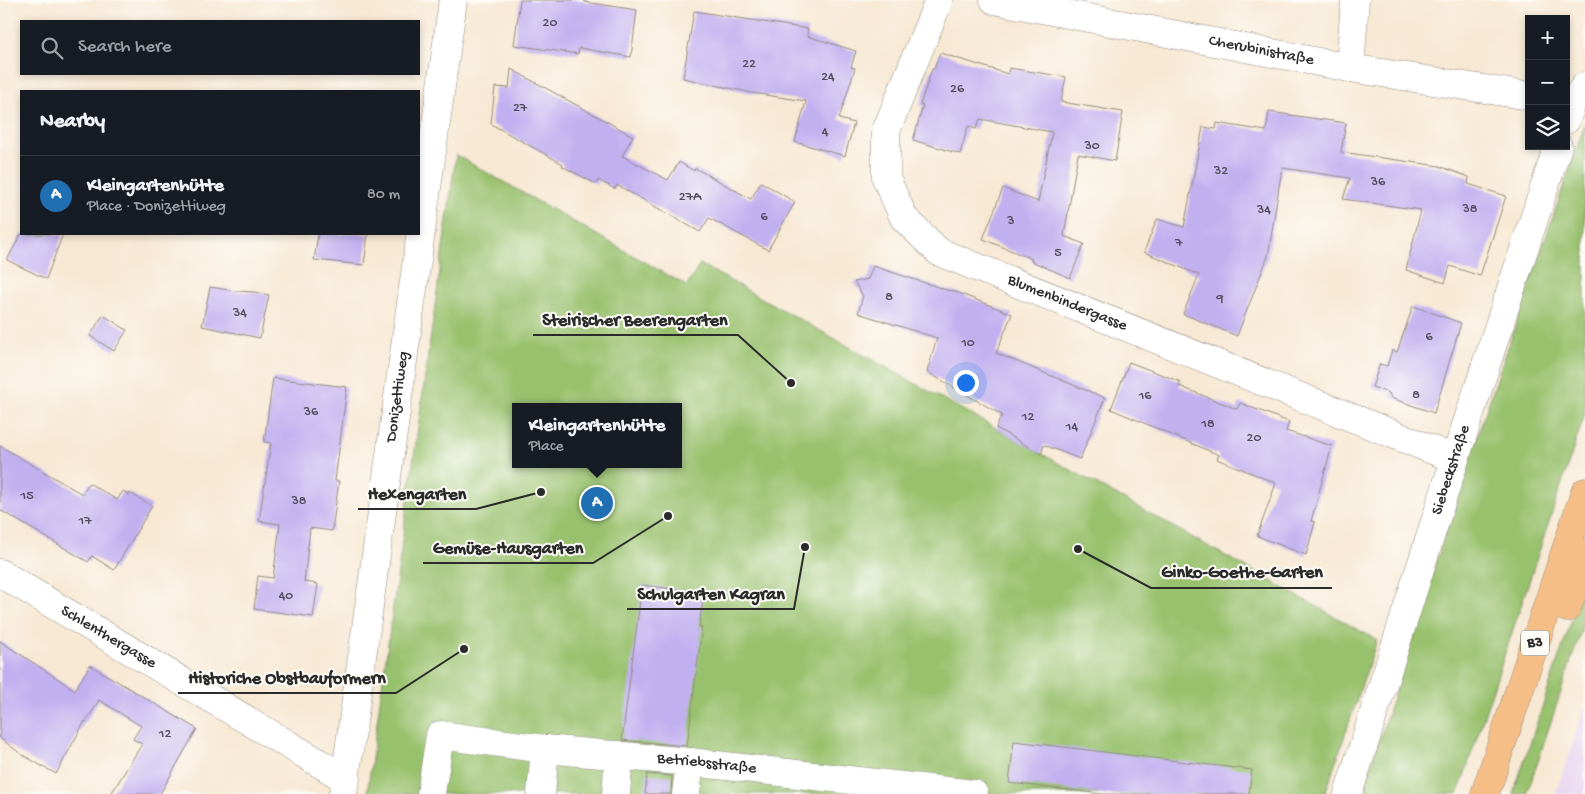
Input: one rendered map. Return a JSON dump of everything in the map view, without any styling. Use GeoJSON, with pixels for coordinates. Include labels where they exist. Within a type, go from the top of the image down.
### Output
{"type":"FeatureCollection","features":[{"type":"Feature","properties":{"kind":"main road","name":"B3"},"geometry":{"type":"LineString","coordinates":[[1485,794],[1585,492]]}},
{"type":"Feature","properties":{"kind":"main road","name":"B3"},"geometry":{"type":"LineString","coordinates":[[1504,794],[1585,554]]}},
{"type":"Feature","properties":{"kind":"street","name":"Donizettiweg"},"geometry":{"type":"LineString","coordinates":[[344,786],[453,0]]}},
{"type":"Feature","properties":{"kind":"street","name":"Blumenbindergasse"},"geometry":{"type":"LineString","coordinates":[[940,0],[886,131],[886,178],[904,218],[939,252],[1455,459]]}},
{"type":"Feature","properties":{"kind":"street","name":"Cherubinistraße"},"geometry":{"type":"LineString","coordinates":[[994,0],[1350,68],[1525,95]]}},
{"type":"Feature","properties":{"kind":"street"},"geometry":{"type":"LineString","coordinates":[[1350,68],[1355,0]]}},
{"type":"Feature","properties":{"kind":"street","name":"Siebeckstraße"},"geometry":{"type":"LineString","coordinates":[[1348,794],[1557,150]]}},
{"type":"Feature","properties":{"kind":"street","name":"Schlenthergasse"},"geometry":{"type":"LineString","coordinates":[[0,573],[344,786]]}},
{"type":"Feature","properties":{"kind":"street","name":"Betriebsstraße"},"geometry":{"type":"LineString","coordinates":[[431,794],[440,735],[546,749],[690,762],[974,794]]}},
{"type":"Feature","properties":{"kind":"street"},"geometry":{"type":"LineString","coordinates":[[541,794],[546,749]]}},
{"type":"Feature","properties":{"kind":"street"},"geometry":{"type":"LineString","coordinates":[[616,794],[619,755]]}},
{"type":"Feature","properties":{"kind":"street"},"geometry":{"type":"LineString","coordinates":[[686,794],[690,762]]}},
{"type":"Feature","properties":{"kind":"shaded area"},"geometry":{"type":"Polygon","coordinates":[[[1585,706],[1585,794],[1556,794],[1585,706]]]}},
{"type":"Feature","properties":{"kind":"green space"},"geometry":{"type":"Polygon","coordinates":[[[1585,124],[1585,414],[1458,794],[1362,794],[1468,463],[1585,124]]]}},
{"type":"Feature","properties":{"kind":"green space"},"geometry":{"type":"Polygon","coordinates":[[[456,155],[687,286],[700,264],[1377,640],[1325,794],[367,794],[456,155]]]}},
{"type":"Feature","properties":{"kind":"green space"},"geometry":{"type":"Polygon","coordinates":[[[1585,580],[1585,619],[1527,794],[1513,794],[1585,580]]]}},
{"type":"Feature","properties":{"kind":"building"},"geometry":{"type":"Polygon","coordinates":[[[520,0],[585,0],[585,2],[637,10],[631,57],[579,48],[578,54],[514,45],[520,0]]]}},
{"type":"Feature","properties":{"kind":"building"},"geometry":{"type":"Polygon","coordinates":[[[694,11],[808,29],[807,36],[856,51],[851,67],[855,68],[839,119],[854,123],[845,156],[795,142],[806,101],[752,93],[683,78],[694,11]]]}},
{"type":"Feature","properties":{"kind":"building"},"geometry":{"type":"Polygon","coordinates":[[[940,53],[1008,74],[1009,68],[1066,77],[1061,102],[1123,112],[1115,161],[1078,154],[1064,236],[1084,244],[1070,278],[1031,261],[1032,259],[983,239],[1003,188],[1038,202],[1052,132],[980,119],[976,129],[968,126],[960,154],[913,140],[923,106],[920,105],[932,69],[934,69],[940,53]]]}},
{"type":"Feature","properties":{"kind":"building"},"geometry":{"type":"Polygon","coordinates":[[[511,69],[633,136],[622,156],[668,180],[679,162],[694,171],[695,168],[751,199],[761,182],[795,202],[768,250],[709,218],[700,232],[617,185],[615,189],[598,180],[596,184],[491,124],[495,87],[509,88],[511,69]]]}},
{"type":"Feature","properties":{"kind":"building"},"geometry":{"type":"Polygon","coordinates":[[[1269,112],[1346,123],[1341,152],[1439,166],[1469,177],[1468,184],[1506,196],[1480,276],[1450,266],[1445,283],[1406,270],[1421,210],[1343,199],[1350,178],[1282,168],[1268,256],[1237,336],[1183,314],[1199,275],[1144,252],[1157,219],[1184,227],[1203,127],[1216,129],[1217,123],[1266,131],[1269,112]]]}},
{"type":"Feature","properties":{"kind":"building"},"geometry":{"type":"Polygon","coordinates":[[[20,235],[63,235],[46,279],[7,260],[20,235]]]}},
{"type":"Feature","properties":{"kind":"building"},"geometry":{"type":"Polygon","coordinates":[[[318,235],[368,235],[364,265],[314,260],[318,235]]]}},
{"type":"Feature","properties":{"kind":"building"},"geometry":{"type":"Polygon","coordinates":[[[873,266],[951,290],[1012,314],[996,353],[1105,398],[1080,459],[1044,445],[1041,454],[996,428],[1002,415],[927,372],[937,338],[858,313],[863,296],[854,282],[868,279],[873,266]]]}},
{"type":"Feature","properties":{"kind":"building"},"geometry":{"type":"Polygon","coordinates":[[[210,287],[269,295],[260,338],[202,326],[210,287]]]}},
{"type":"Feature","properties":{"kind":"building"},"geometry":{"type":"Polygon","coordinates":[[[1413,306],[1461,323],[1434,413],[1391,398],[1389,393],[1372,387],[1380,364],[1387,366],[1392,350],[1397,352],[1413,306]]]}},
{"type":"Feature","properties":{"kind":"building"},"geometry":{"type":"Polygon","coordinates":[[[103,315],[127,330],[114,351],[90,336],[103,315]]]}},
{"type":"Feature","properties":{"kind":"building"},"geometry":{"type":"Polygon","coordinates":[[[1129,362],[1181,382],[1179,386],[1237,409],[1240,403],[1289,422],[1286,431],[1332,446],[1311,521],[1315,522],[1306,555],[1257,536],[1276,483],[1217,459],[1219,455],[1111,409],[1129,362]]]}},
{"type":"Feature","properties":{"kind":"building"},"geometry":{"type":"Polygon","coordinates":[[[273,378],[347,387],[335,481],[339,481],[332,531],[310,528],[304,582],[318,584],[313,617],[254,609],[258,576],[273,578],[280,524],[259,521],[271,443],[264,442],[273,378]]]}},
{"type":"Feature","properties":{"kind":"building"},"geometry":{"type":"Polygon","coordinates":[[[0,446],[82,494],[89,483],[117,500],[123,491],[152,506],[114,570],[92,556],[88,562],[0,510],[0,446]]]}},
{"type":"Feature","properties":{"kind":"building"},"geometry":{"type":"Polygon","coordinates":[[[642,585],[704,593],[699,627],[702,627],[687,746],[622,740],[642,585]]]}},
{"type":"Feature","properties":{"kind":"building"},"geometry":{"type":"Polygon","coordinates":[[[0,641],[75,690],[90,665],[197,729],[160,794],[111,794],[142,744],[133,739],[141,726],[99,700],[85,721],[56,774],[21,754],[0,738],[0,641]]]}},
{"type":"Feature","properties":{"kind":"building"},"geometry":{"type":"Polygon","coordinates":[[[1014,741],[1252,770],[1249,794],[1102,794],[1009,783],[1014,741]]]}},
{"type":"Feature","properties":{"kind":"building"},"geometry":{"type":"Polygon","coordinates":[[[647,774],[672,776],[671,794],[645,794],[647,774]]]}},
{"type":"Feature","properties":{"kind":"place","name":"Steirischer Beerengarten"},"geometry":{"type":"Point","coordinates":[791,383]}},
{"type":"Feature","properties":{"kind":"place","name":"Hexengarten"},"geometry":{"type":"Point","coordinates":[541,492]}},
{"type":"Feature","properties":{"kind":"place","name":"Kleingartenhütte"},"geometry":{"type":"Point","coordinates":[597,503]}},
{"type":"Feature","properties":{"kind":"place","name":"Gemüse-Hausgarten"},"geometry":{"type":"Point","coordinates":[668,516]}},
{"type":"Feature","properties":{"kind":"place","name":"Schulgarten Kagran"},"geometry":{"type":"Point","coordinates":[805,547]}},
{"type":"Feature","properties":{"kind":"place","name":"Ginko-Goethe-Garten"},"geometry":{"type":"Point","coordinates":[1078,549]}},
{"type":"Feature","properties":{"kind":"place","name":"Historiche Obstbauformern"},"geometry":{"type":"Point","coordinates":[464,649]}}]}
